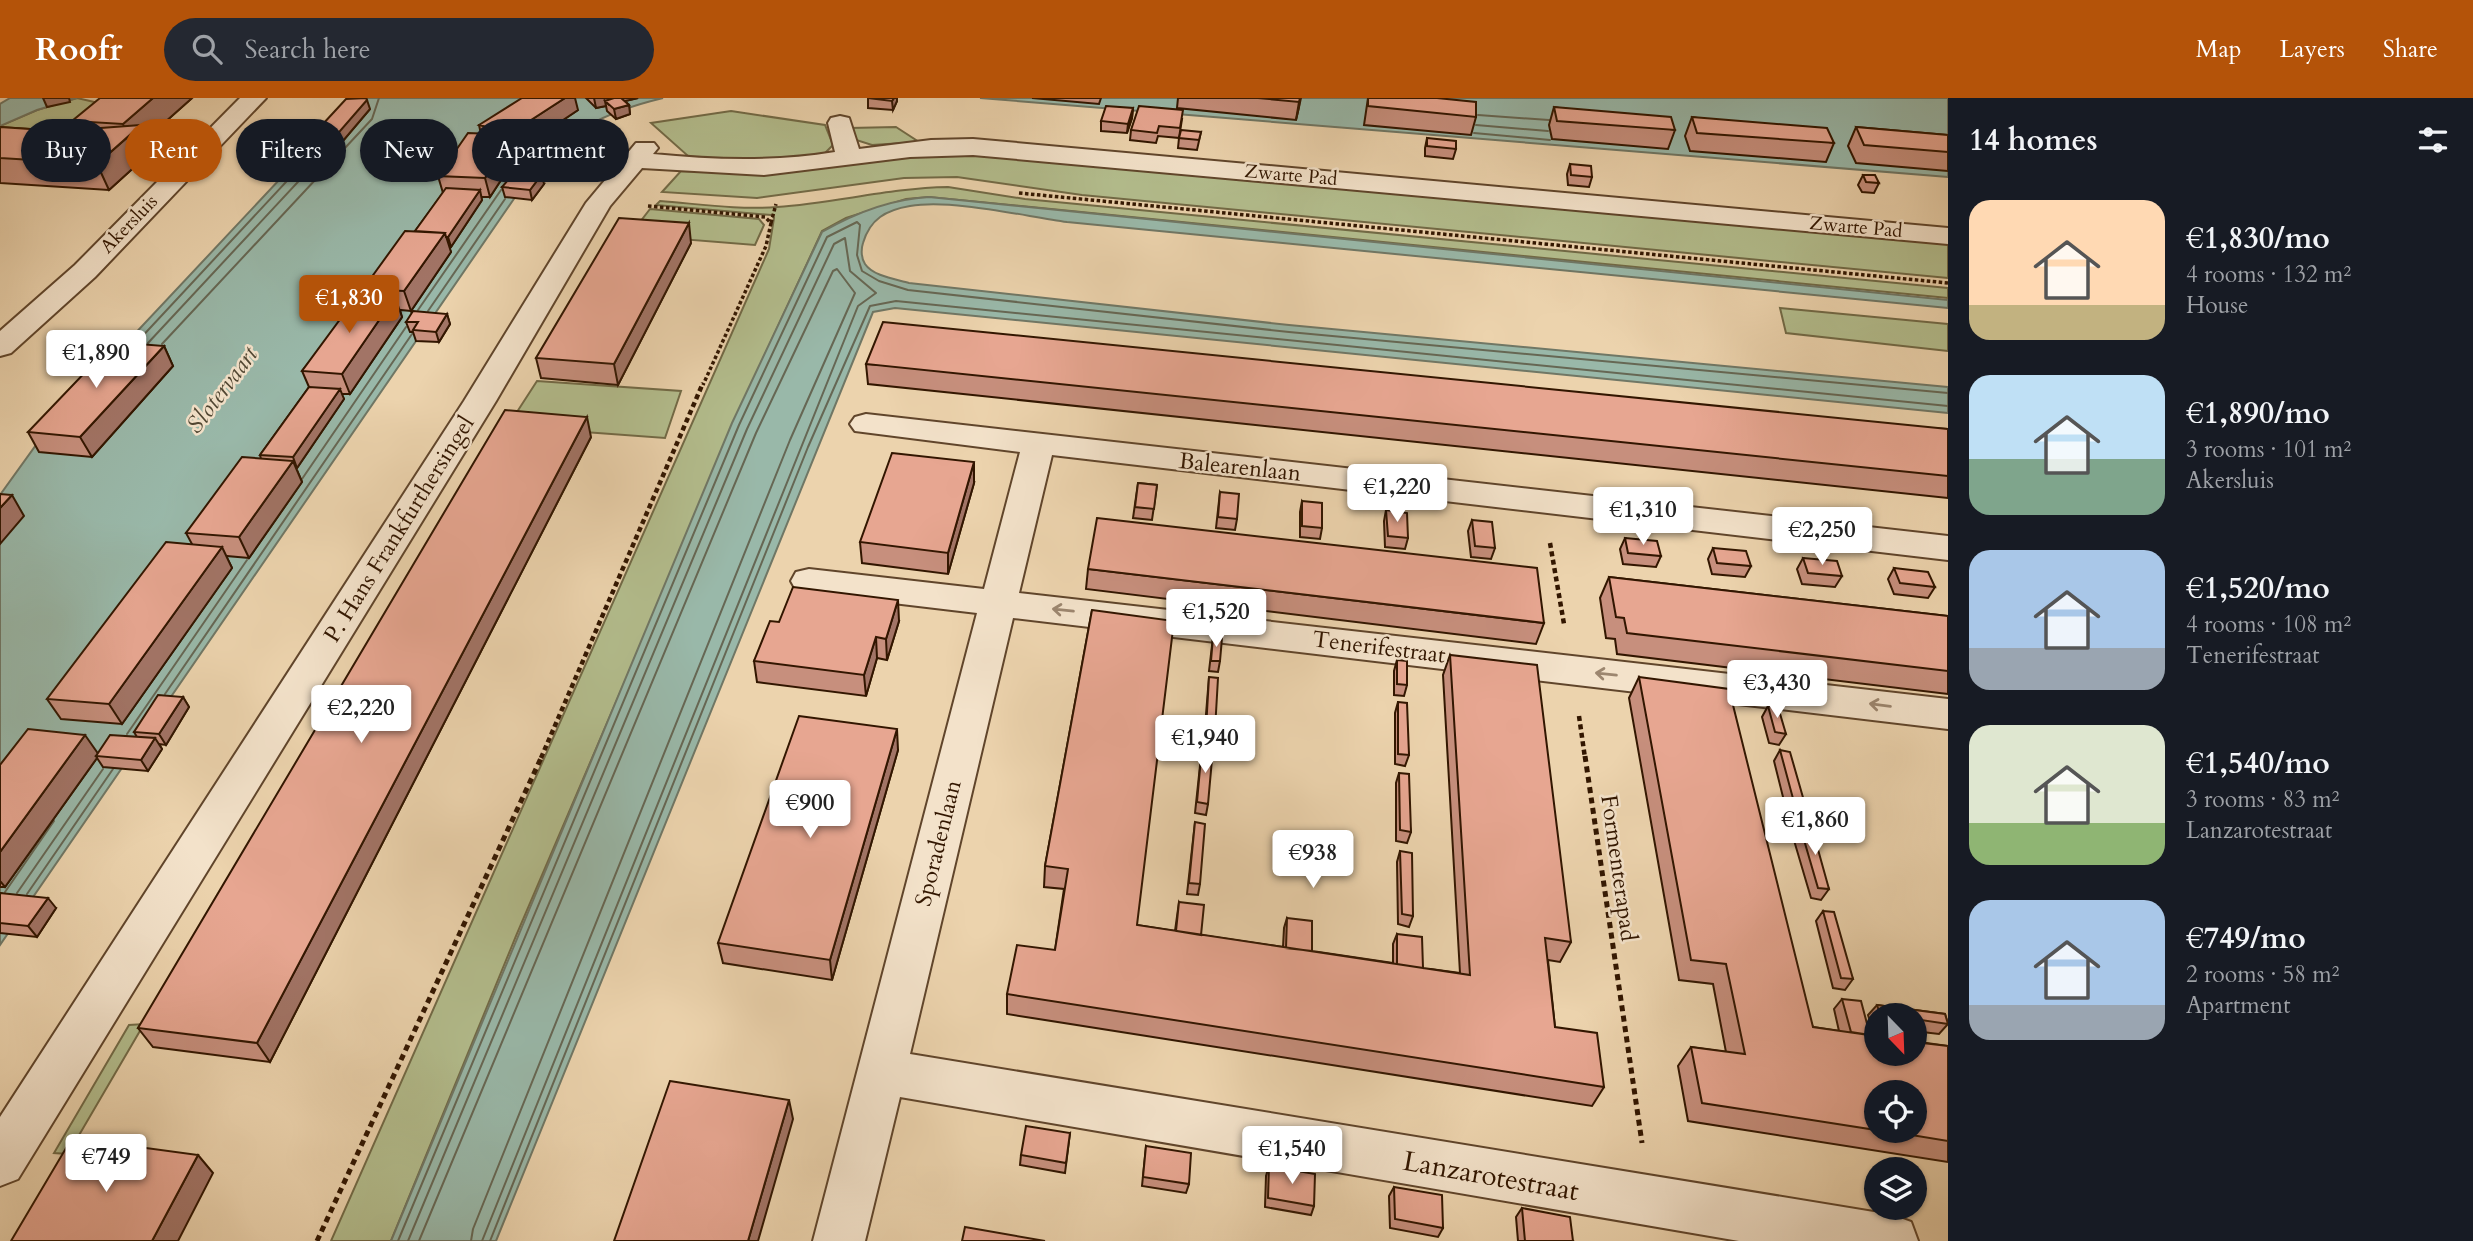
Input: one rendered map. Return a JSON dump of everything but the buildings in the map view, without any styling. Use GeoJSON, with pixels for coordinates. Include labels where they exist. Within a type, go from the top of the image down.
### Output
{"type":"FeatureCollection","features":[{"type":"Feature","properties":{"kind":"street","name":"Akersluis"},"geometry":{"type":"LineString","coordinates":[[0,346],[85,271],[254,98]]}},
{"type":"Feature","properties":{"kind":"street"},"geometry":{"type":"LineString","coordinates":[[840,123],[849,157]]}},
{"type":"Feature","properties":{"kind":"street","name":"Zwarte Pad"},"geometry":{"type":"LineString","coordinates":[[640,154],[741,169],[806,164],[900,148],[973,147],[1948,236]]}},
{"type":"Feature","properties":{"kind":"street","name":"P. Hans Frankfurthersingel"},"geometry":{"type":"LineString","coordinates":[[0,1162],[481,401],[599,203],[640,154]]}},
{"type":"Feature","properties":{"kind":"street","name":"Balearenlaan"},"geometry":{"type":"LineString","coordinates":[[866,424],[1948,548]]}},
{"type":"Feature","properties":{"kind":"street","name":"Sporadenlaan"},"geometry":{"type":"LineString","coordinates":[[839,1241],[1038,444]]}},
{"type":"Feature","properties":{"kind":"street","name":"Tenerifestraat"},"geometry":{"type":"LineString","coordinates":[[809,581],[1948,714]]}},
{"type":"Feature","properties":{"kind":"street","name":"Lanzarotestraat"},"geometry":{"type":"LineString","coordinates":[[883,1072],[1651,1203],[1892,1241]]}},
{"type":"Feature","properties":{"kind":"path"},"geometry":{"type":"LineString","coordinates":[[1013,192],[1948,283]]}},
{"type":"Feature","properties":{"kind":"path"},"geometry":{"type":"LineString","coordinates":[[767,202],[777,202]]}},
{"type":"Feature","properties":{"kind":"path"},"geometry":{"type":"LineString","coordinates":[[317,1241],[592,644],[668,460],[766,246],[771,223],[765,217],[755,214],[599,203]]}},
{"type":"Feature","properties":{"kind":"path","name":"Formenterapad"},"geometry":{"type":"LineString","coordinates":[[1543,501],[1572,670],[1651,1203]]}},
{"type":"Feature","properties":{"kind":"green space"},"geometry":{"type":"Polygon","coordinates":[[[77,98],[103,104],[96,119],[21,119],[21,146],[0,146],[0,126],[37,110],[77,98]]]}},
{"type":"Feature","properties":{"kind":"green space"},"geometry":{"type":"Polygon","coordinates":[[[731,111],[825,125],[833,145],[819,159],[704,162],[688,156],[651,123],[731,111]]]}},
{"type":"Feature","properties":{"kind":"green space"},"geometry":{"type":"Polygon","coordinates":[[[896,127],[919,142],[872,145],[853,139],[850,128],[896,127]]]}},
{"type":"Feature","properties":{"kind":"green space"},"geometry":{"type":"Polygon","coordinates":[[[942,151],[1948,241],[1948,278],[1082,195],[957,177],[904,178],[757,198],[662,192],[681,171],[777,173],[942,151]]]}},
{"type":"Feature","properties":{"kind":"green space"},"geometry":{"type":"Polygon","coordinates":[[[948,187],[1025,199],[1948,288],[1948,298],[929,197],[906,199],[846,218],[822,231],[761,363],[516,936],[391,1241],[331,1241],[769,249],[774,218],[771,215],[656,205],[660,201],[762,208],[948,187]]]}},
{"type":"Feature","properties":{"kind":"green space"},"geometry":{"type":"Polygon","coordinates":[[[650,209],[759,219],[764,225],[755,245],[630,235],[650,209]]]}},
{"type":"Feature","properties":{"kind":"green space"},"geometry":{"type":"Polygon","coordinates":[[[1780,308],[1948,324],[1948,351],[1786,333],[1780,308]]]}},
{"type":"Feature","properties":{"kind":"green space"},"geometry":{"type":"Polygon","coordinates":[[[537,381],[681,391],[665,438],[530,428],[515,415],[537,381]]]}},
{"type":"Feature","properties":{"kind":"green space"},"geometry":{"type":"Polygon","coordinates":[[[144,1024],[68,1154],[54,1153],[129,1025],[144,1024]]]}},
{"type":"Feature","properties":{"kind":"water"},"geometry":{"type":"Polygon","coordinates":[[[10,98],[77,98],[37,110],[0,126],[0,104],[10,98]]]}},
{"type":"Feature","properties":{"kind":"water","name":"Slotervaart"},"geometry":{"type":"Polygon","coordinates":[[[356,98],[663,98],[601,119],[472,119],[472,182],[526,182],[0,945],[0,495],[54,420],[277,182],[346,182],[346,119],[336,119],[356,98]]]}},
{"type":"Feature","properties":{"kind":"water"},"geometry":{"type":"Polygon","coordinates":[[[980,98],[1948,98],[1948,177],[980,98]]]}},
{"type":"Feature","properties":{"kind":"water"},"geometry":{"type":"Polygon","coordinates":[[[929,197],[1948,300],[1948,308],[1067,222],[988,209],[927,204],[894,210],[880,217],[866,235],[862,251],[865,264],[873,271],[909,283],[1289,325],[1948,387],[1948,413],[895,308],[873,312],[496,1241],[391,1241],[732,423],[822,232],[874,208],[929,197]]]}}]}
